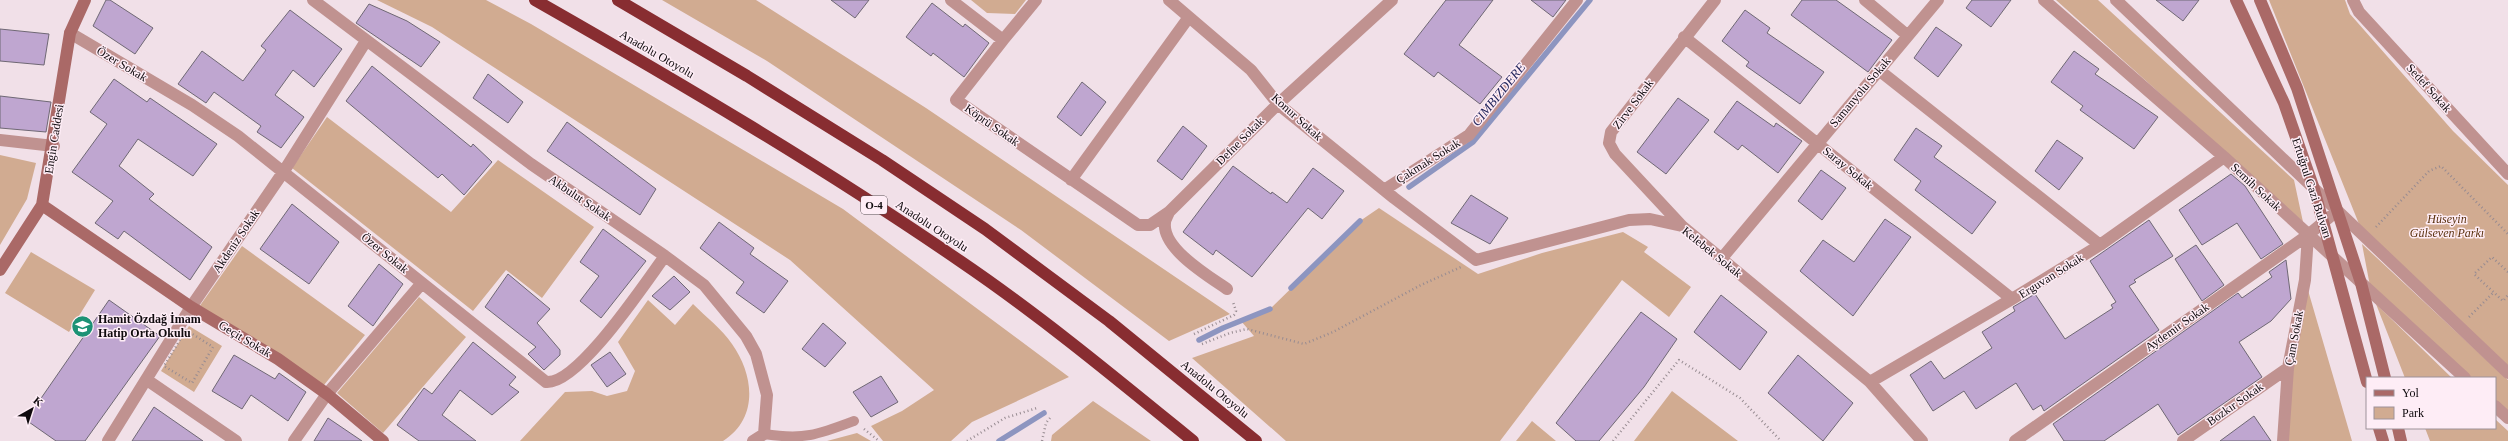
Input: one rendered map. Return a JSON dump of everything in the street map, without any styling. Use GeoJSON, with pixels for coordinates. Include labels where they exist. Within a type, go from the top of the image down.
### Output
{"type":"FeatureCollection","features":[{"type":"Feature","properties":{"kind":"highway","name":"Anadolu Otoyolu"},"geometry":{"type":"LineString","coordinates":[[535,0],[724,110],[960,261],[1072,344],[1193,441]]}},
{"type":"Feature","properties":{"kind":"highway","name":"Anadolu Otoyolu"},"geometry":{"type":"LineString","coordinates":[[618,0],[747,76],[882,160],[985,229],[1109,321],[1256,441]]}},
{"type":"Feature","properties":{"kind":"main road","name":"Engin Caddesi"},"geometry":{"type":"LineString","coordinates":[[0,270],[42,205],[54,146],[70,33],[85,0]]}},
{"type":"Feature","properties":{"kind":"main road","name":"Ertuğrul Gazi Bulvarı"},"geometry":{"type":"LineString","coordinates":[[2236,0],[2284,103],[2314,189],[2366,378]]}},
{"type":"Feature","properties":{"kind":"main road","name":"Ertuğrul Gazi Bulvarı"},"geometry":{"type":"LineString","coordinates":[[2260,0],[2297,88],[2338,211],[2361,283],[2385,377]]}},
{"type":"Feature","properties":{"kind":"main road","name":"Geçit Sokak"},"geometry":{"type":"LineString","coordinates":[[42,205],[191,307],[278,358],[327,394],[383,441]]}},
{"type":"Feature","properties":{"kind":"main road"},"geometry":{"type":"LineString","coordinates":[[2379,429],[2383,441]]}},
{"type":"Feature","properties":{"kind":"main road"},"geometry":{"type":"LineString","coordinates":[[2398,429],[2401,441]]}},
{"type":"Feature","properties":{"kind":"street","name":"Akbulut Sokak"},"geometry":{"type":"LineString","coordinates":[[313,0],[531,164],[665,256],[704,285],[746,336],[756,354],[767,395],[764,434]]}},
{"type":"Feature","properties":{"kind":"street"},"geometry":{"type":"LineString","coordinates":[[951,0],[1003,40],[1036,0]]}},
{"type":"Feature","properties":{"kind":"street","name":"Konur Sokak"},"geometry":{"type":"LineString","coordinates":[[1169,0],[1251,70],[1278,104],[1394,198],[1476,260]]}},
{"type":"Feature","properties":{"kind":"street","name":"Defne Sokak"},"geometry":{"type":"LineString","coordinates":[[1169,212],[1278,104],[1392,0]]}},
{"type":"Feature","properties":{"kind":"street","name":"Çakmak Sokak"},"geometry":{"type":"LineString","coordinates":[[1384,190],[1469,135],[1577,0]]}},
{"type":"Feature","properties":{"kind":"street","name":"Zirve Sokak"},"geometry":{"type":"LineString","coordinates":[[1682,226],[1615,154],[1609,143],[1611,132],[1684,36],[1715,0]]}},
{"type":"Feature","properties":{"kind":"street"},"geometry":{"type":"LineString","coordinates":[[1865,0],[1907,35]]}},
{"type":"Feature","properties":{"kind":"street","name":"Samanyolu Sokak"},"geometry":{"type":"LineString","coordinates":[[1722,258],[1817,143],[1880,71],[1907,35],[1938,0]]}},
{"type":"Feature","properties":{"kind":"street","name":"Semih Sokak"},"geometry":{"type":"LineString","coordinates":[[2044,0],[2224,157],[2463,377]]}},
{"type":"Feature","properties":{"kind":"street","name":"Sedef Sokak"},"geometry":{"type":"LineString","coordinates":[[2353,0],[2359,12],[2508,174]]}},
{"type":"Feature","properties":{"kind":"street"},"geometry":{"type":"LineString","coordinates":[[2121,2],[2314,189],[2508,373]]}},
{"type":"Feature","properties":{"kind":"street"},"geometry":{"type":"LineString","coordinates":[[1071,180],[1189,17]]}},
{"type":"Feature","properties":{"kind":"street","name":"Özer Sokak"},"geometry":{"type":"LineString","coordinates":[[70,33],[192,105],[238,136],[284,171],[546,382],[554,383],[578,366],[597,346],[665,256]]}},
{"type":"Feature","properties":{"kind":"street","name":"Saray Sokak"},"geometry":{"type":"LineString","coordinates":[[1684,36],[2012,299]]}},
{"type":"Feature","properties":{"kind":"street","name":"Köprü Sokak"},"geometry":{"type":"LineString","coordinates":[[1003,40],[956,100],[1071,180],[1138,224],[1150,226],[1169,212]]}},
{"type":"Feature","properties":{"kind":"street","name":"Akdeniz Sokak"},"geometry":{"type":"LineString","coordinates":[[108,441],[191,307],[284,171],[366,41]]}},
{"type":"Feature","properties":{"kind":"street"},"geometry":{"type":"LineString","coordinates":[[1880,71],[2100,245]]}},
{"type":"Feature","properties":{"kind":"street"},"geometry":{"type":"LineString","coordinates":[[0,140],[54,146]]}},
{"type":"Feature","properties":{"kind":"street","name":"Erguvan Sokak"},"geometry":{"type":"LineString","coordinates":[[1870,382],[2012,299],[2100,245],[2224,157]]}},
{"type":"Feature","properties":{"kind":"street","name":"Aydemir Sokak"},"geometry":{"type":"LineString","coordinates":[[2015,441],[2308,235],[2338,211]]}},
{"type":"Feature","properties":{"kind":"street"},"geometry":{"type":"LineString","coordinates":[[1169,212],[1165,224],[1172,244],[1195,267],[1228,289]]}},
{"type":"Feature","properties":{"kind":"street","name":"Kelebek Sokak"},"geometry":{"type":"LineString","coordinates":[[1476,260],[1628,220],[1650,219],[1682,226],[1870,382],[1922,441]]}},
{"type":"Feature","properties":{"kind":"street","name":"Çam Sokak"},"geometry":{"type":"LineString","coordinates":[[2283,441],[2288,368],[2305,280],[2308,235]]}},
{"type":"Feature","properties":{"kind":"street"},"geometry":{"type":"LineString","coordinates":[[294,441],[327,394],[422,283]]}},
{"type":"Feature","properties":{"kind":"street","name":"Bozkır Sokak"},"geometry":{"type":"LineString","coordinates":[[2183,441],[2288,368]]}},
{"type":"Feature","properties":{"kind":"street"},"geometry":{"type":"LineString","coordinates":[[147,380],[236,441]]}},
{"type":"Feature","properties":{"kind":"street"},"geometry":{"type":"LineString","coordinates":[[2496,407],[2508,418]]}},
{"type":"Feature","properties":{"kind":"street"},"geometry":{"type":"LineString","coordinates":[[753,441],[764,434]]}},
{"type":"Feature","properties":{"kind":"lane"},"geometry":{"type":"LineString","coordinates":[[764,434],[792,438],[816,435],[854,421]]}},
{"type":"Feature","properties":{"kind":"path"},"geometry":{"type":"LineString","coordinates":[[2372,231],[2429,171],[2441,166],[2508,234]]}},
{"type":"Feature","properties":{"kind":"path"},"geometry":{"type":"LineString","coordinates":[[2507,270],[2492,257],[2474,274],[2503,301],[2508,295]]}},
{"type":"Feature","properties":{"kind":"path"},"geometry":{"type":"LineString","coordinates":[[1202,344],[1230,333],[1247,329],[1304,344],[1333,332],[1421,285],[1476,260]]}},
{"type":"Feature","properties":{"kind":"path"},"geometry":{"type":"LineString","coordinates":[[1194,334],[1234,314],[1236,311],[1228,289]]}},
{"type":"Feature","properties":{"kind":"path"},"geometry":{"type":"LineString","coordinates":[[2465,320],[2494,292]]}},
{"type":"Feature","properties":{"kind":"path"},"geometry":{"type":"LineString","coordinates":[[186,330],[213,347],[192,383],[164,366],[186,330]]}},
{"type":"Feature","properties":{"kind":"path"},"geometry":{"type":"LineString","coordinates":[[1613,441],[1679,360],[1740,398],[1781,441]]}},
{"type":"Feature","properties":{"kind":"path"},"geometry":{"type":"LineString","coordinates":[[967,441],[1005,418],[1037,408]]}},
{"type":"Feature","properties":{"kind":"path"},"geometry":{"type":"LineString","coordinates":[[1042,441],[1046,423],[1050,418]]}},
{"type":"Feature","properties":{"kind":"path"},"geometry":{"type":"LineString","coordinates":[[854,421],[879,441]]}},
{"type":"Feature","properties":{"kind":"green space"},"geometry":{"type":"Polygon","coordinates":[[[377,0],[486,0],[531,24],[843,209],[1069,377],[972,422],[951,441],[883,441],[871,426],[902,411],[934,390],[790,260],[432,27],[377,0]]]}},
{"type":"Feature","properties":{"kind":"green space"},"geometry":{"type":"Polygon","coordinates":[[[662,0],[756,0],[926,108],[1230,314],[1169,341],[1021,230],[767,61],[662,0]]]}},
{"type":"Feature","properties":{"kind":"green space"},"geometry":{"type":"Polygon","coordinates":[[[971,0],[1026,0],[1015,14],[987,13],[971,0]]]}},
{"type":"Feature","properties":{"kind":"green space"},"geometry":{"type":"Polygon","coordinates":[[[2056,0],[2098,0],[2294,180],[2303,222],[2056,0]]]}},
{"type":"Feature","properties":{"kind":"green space","name":"Hüseyin Gülseven Parkı"},"geometry":{"type":"Polygon","coordinates":[[[2269,0],[2345,0],[2350,14],[2453,131],[2508,185],[2508,366],[2361,229],[2269,0]]]}},
{"type":"Feature","properties":{"kind":"green space"},"geometry":{"type":"Polygon","coordinates":[[[327,117],[451,212],[498,160],[594,227],[542,298],[506,270],[473,311],[292,168],[327,117]]]}},
{"type":"Feature","properties":{"kind":"green space"},"geometry":{"type":"Polygon","coordinates":[[[0,155],[36,163],[27,199],[0,245],[0,155]]]}},
{"type":"Feature","properties":{"kind":"green space"},"geometry":{"type":"Polygon","coordinates":[[[1379,208],[1478,274],[1542,253],[1623,232],[1648,247],[1644,252],[1691,287],[1669,317],[1622,280],[1500,441],[1286,441],[1192,358],[1254,336],[1241,321],[1268,311],[1360,221],[1379,208]]]}},
{"type":"Feature","properties":{"kind":"green space"},"geometry":{"type":"Polygon","coordinates":[[[2362,244],[2508,380],[2508,413],[2496,402],[2496,377],[2469,377],[2370,286],[2362,244]]]}},
{"type":"Feature","properties":{"kind":"green space"},"geometry":{"type":"Polygon","coordinates":[[[242,246],[365,335],[324,385],[199,307],[242,246]]]}},
{"type":"Feature","properties":{"kind":"green space"},"geometry":{"type":"Polygon","coordinates":[[[31,252],[95,290],[69,332],[5,293],[31,252]]]}},
{"type":"Feature","properties":{"kind":"green space"},"geometry":{"type":"Polygon","coordinates":[[[2305,280],[2352,441],[2283,441],[2305,280]]]}},
{"type":"Feature","properties":{"kind":"green space"},"geometry":{"type":"Polygon","coordinates":[[[419,297],[466,337],[383,433],[337,393],[419,297]]]}},
{"type":"Feature","properties":{"kind":"green space"},"geometry":{"type":"Polygon","coordinates":[[[648,300],[675,325],[693,304],[719,328],[732,344],[745,369],[749,396],[743,420],[735,432],[723,441],[520,441],[565,392],[592,391],[607,396],[627,391],[635,371],[618,342],[648,300]]]}},
{"type":"Feature","properties":{"kind":"green space"},"geometry":{"type":"Polygon","coordinates":[[[2376,304],[2451,377],[2405,377],[2376,304]]]}},
{"type":"Feature","properties":{"kind":"green space"},"geometry":{"type":"Polygon","coordinates":[[[189,326],[222,346],[194,392],[161,371],[189,326]]]}},
{"type":"Feature","properties":{"kind":"green space"},"geometry":{"type":"Polygon","coordinates":[[[1672,391],[1738,441],[1634,441],[1672,391]]]}},
{"type":"Feature","properties":{"kind":"green space"},"geometry":{"type":"Polygon","coordinates":[[[1093,401],[1151,441],[1051,441],[1052,435],[1093,401]]]}},
{"type":"Feature","properties":{"kind":"green space"},"geometry":{"type":"Polygon","coordinates":[[[2496,420],[2508,431],[2508,441],[2430,441],[2425,429],[2496,429],[2496,420]]]}},
{"type":"Feature","properties":{"kind":"green space"},"geometry":{"type":"Polygon","coordinates":[[[1532,421],[1556,441],[1516,441],[1532,421]]]}},
{"type":"Feature","properties":{"kind":"green space"},"geometry":{"type":"Polygon","coordinates":[[[857,433],[871,441],[827,441],[857,433]]]}},
{"type":"Feature","properties":{"kind":"building"},"geometry":{"type":"Polygon","coordinates":[[[106,0],[110,0],[153,28],[135,54],[93,26],[106,0]]]}},
{"type":"Feature","properties":{"kind":"building"},"geometry":{"type":"Polygon","coordinates":[[[831,0],[869,0],[855,18],[831,0]]]}},
{"type":"Feature","properties":{"kind":"building"},"geometry":{"type":"Polygon","coordinates":[[[1446,0],[1493,0],[1459,45],[1502,77],[1480,104],[1438,72],[1434,77],[1404,54],[1446,0]]]}},
{"type":"Feature","properties":{"kind":"building"},"geometry":{"type":"Polygon","coordinates":[[[1531,0],[1566,0],[1553,17],[1531,0]]]}},
{"type":"Feature","properties":{"kind":"building"},"geometry":{"type":"Polygon","coordinates":[[[1802,0],[1836,0],[1892,40],[1868,72],[1791,15],[1802,0]]]}},
{"type":"Feature","properties":{"kind":"building"},"geometry":{"type":"Polygon","coordinates":[[[1972,0],[2011,0],[1991,27],[1966,8],[1972,0]]]}},
{"type":"Feature","properties":{"kind":"building"},"geometry":{"type":"Polygon","coordinates":[[[2156,0],[2199,0],[2183,21],[2156,0]]]}},
{"type":"Feature","properties":{"kind":"building"},"geometry":{"type":"Polygon","coordinates":[[[932,3],[963,27],[965,24],[989,43],[964,77],[933,53],[931,56],[906,37],[932,3]]]}},
{"type":"Feature","properties":{"kind":"building"},"geometry":{"type":"Polygon","coordinates":[[[369,4],[407,21],[440,42],[421,67],[356,23],[369,4]]]}},
{"type":"Feature","properties":{"kind":"building"},"geometry":{"type":"Polygon","coordinates":[[[290,10],[342,49],[314,87],[293,70],[275,95],[304,117],[281,148],[257,132],[261,126],[214,92],[206,103],[178,84],[202,51],[243,81],[266,50],[261,46],[290,10]]]}},
{"type":"Feature","properties":{"kind":"building"},"geometry":{"type":"Polygon","coordinates":[[[1745,10],[1770,28],[1767,33],[1824,72],[1800,104],[1746,66],[1749,62],[1722,41],[1745,10]]]}},
{"type":"Feature","properties":{"kind":"building"},"geometry":{"type":"Polygon","coordinates":[[[1936,27],[1962,45],[1938,77],[1914,58],[1936,27]]]}},
{"type":"Feature","properties":{"kind":"building"},"geometry":{"type":"Polygon","coordinates":[[[0,29],[49,34],[44,65],[0,61],[0,29]]]}},
{"type":"Feature","properties":{"kind":"building"},"geometry":{"type":"Polygon","coordinates":[[[2074,51],[2099,69],[2095,74],[2158,117],[2134,149],[2080,110],[2083,106],[2051,82],[2074,51]]]}},
{"type":"Feature","properties":{"kind":"building"},"geometry":{"type":"Polygon","coordinates":[[[372,66],[471,147],[473,144],[492,162],[464,195],[442,174],[438,178],[346,101],[372,66]]]}},
{"type":"Feature","properties":{"kind":"building"},"geometry":{"type":"Polygon","coordinates":[[[488,74],[523,102],[508,123],[473,98],[488,74]]]}},
{"type":"Feature","properties":{"kind":"building"},"geometry":{"type":"Polygon","coordinates":[[[114,79],[147,102],[150,98],[217,144],[193,176],[138,139],[119,166],[154,194],[149,199],[212,247],[190,280],[124,231],[118,239],[95,223],[113,201],[72,172],[107,124],[90,112],[114,79]]]}},
{"type":"Feature","properties":{"kind":"building"},"geometry":{"type":"Polygon","coordinates":[[[1082,82],[1106,102],[1081,136],[1057,117],[1082,82]]]}},
{"type":"Feature","properties":{"kind":"building"},"geometry":{"type":"Polygon","coordinates":[[[0,96],[51,102],[46,132],[0,128],[0,96]]]}},
{"type":"Feature","properties":{"kind":"building"},"geometry":{"type":"Polygon","coordinates":[[[1678,98],[1709,120],[1666,174],[1637,152],[1678,98]]]}},
{"type":"Feature","properties":{"kind":"building"},"geometry":{"type":"Polygon","coordinates":[[[1737,101],[1774,127],[1776,123],[1802,141],[1778,173],[1742,145],[1738,150],[1714,132],[1737,101]]]}},
{"type":"Feature","properties":{"kind":"building"},"geometry":{"type":"Polygon","coordinates":[[[567,122],[656,189],[640,215],[547,151],[567,122]]]}},
{"type":"Feature","properties":{"kind":"building"},"geometry":{"type":"Polygon","coordinates":[[[1183,126],[1207,146],[1182,180],[1157,161],[1183,126]]]}},
{"type":"Feature","properties":{"kind":"building"},"geometry":{"type":"Polygon","coordinates":[[[1916,128],[1942,146],[1934,157],[1996,202],[1972,234],[1915,190],[1921,181],[1894,160],[1916,128]]]}},
{"type":"Feature","properties":{"kind":"building"},"geometry":{"type":"Polygon","coordinates":[[[2057,140],[2083,158],[2059,190],[2035,171],[2057,140]]]}},
{"type":"Feature","properties":{"kind":"building"},"geometry":{"type":"Polygon","coordinates":[[[1233,166],[1271,194],[1272,192],[1287,203],[1313,168],[1344,191],[1322,219],[1308,208],[1252,277],[1216,250],[1213,255],[1183,232],[1233,166]]]}},
{"type":"Feature","properties":{"kind":"building"},"geometry":{"type":"Polygon","coordinates":[[[1821,170],[1846,188],[1822,220],[1798,201],[1821,170]]]}},
{"type":"Feature","properties":{"kind":"building"},"geometry":{"type":"Polygon","coordinates":[[[2231,174],[2245,186],[2283,244],[2261,259],[2237,223],[2202,245],[2179,210],[2231,174]]]}},
{"type":"Feature","properties":{"kind":"building"},"geometry":{"type":"Polygon","coordinates":[[[1471,195],[1508,218],[1490,244],[1451,223],[1471,195]]]}},
{"type":"Feature","properties":{"kind":"building"},"geometry":{"type":"Polygon","coordinates":[[[292,204],[339,242],[309,284],[260,249],[292,204]]]}},
{"type":"Feature","properties":{"kind":"building"},"geometry":{"type":"Polygon","coordinates":[[[1885,219],[1911,237],[1853,316],[1800,271],[1823,240],[1854,262],[1885,219]]]}},
{"type":"Feature","properties":{"kind":"building"},"geometry":{"type":"Polygon","coordinates":[[[2149,220],[2173,256],[2134,280],[2136,282],[2129,286],[2159,330],[2044,411],[2041,405],[2033,410],[2016,383],[1976,409],[1964,391],[1933,411],[1910,375],[1931,361],[1944,379],[1992,348],[1982,332],[2015,311],[2013,307],[2035,294],[2065,339],[2113,308],[2111,305],[2116,302],[2090,261],[2149,220]]]}},
{"type":"Feature","properties":{"kind":"building"},"geometry":{"type":"Polygon","coordinates":[[[719,222],[754,248],[750,254],[788,281],[764,313],[736,293],[744,282],[700,248],[719,222]]]}},
{"type":"Feature","properties":{"kind":"building"},"geometry":{"type":"Polygon","coordinates":[[[603,229],[646,261],[601,318],[580,301],[599,276],[580,262],[603,229]]]}},
{"type":"Feature","properties":{"kind":"building"},"geometry":{"type":"Polygon","coordinates":[[[2196,245],[2224,285],[2202,301],[2175,259],[2196,245]]]}},
{"type":"Feature","properties":{"kind":"building"},"geometry":{"type":"Polygon","coordinates":[[[2286,260],[2291,299],[2271,321],[2239,342],[2262,377],[2178,435],[2158,404],[2104,441],[2064,441],[2053,424],[2238,293],[2242,298],[2272,277],[2269,272],[2286,260]]]}},
{"type":"Feature","properties":{"kind":"building"},"geometry":{"type":"Polygon","coordinates":[[[379,264],[403,284],[373,326],[348,306],[379,264]]]}},
{"type":"Feature","properties":{"kind":"building"},"geometry":{"type":"Polygon","coordinates":[[[508,274],[550,309],[537,323],[560,350],[560,355],[544,370],[528,354],[536,347],[485,307],[508,274]]]}},
{"type":"Feature","properties":{"kind":"building"},"geometry":{"type":"Polygon","coordinates":[[[674,276],[690,292],[670,310],[652,296],[674,276]]]}},
{"type":"Feature","properties":{"kind":"building"},"geometry":{"type":"Polygon","coordinates":[[[1721,295],[1767,332],[1740,370],[1694,332],[1721,295]]]}},
{"type":"Feature","properties":{"kind":"building","name":"Hamit Özdağ İmam Hatip Orta Okulu"},"geometry":{"type":"Polygon","coordinates":[[[109,300],[160,336],[85,441],[56,441],[26,420],[109,300]]]}},
{"type":"Feature","properties":{"kind":"building"},"geometry":{"type":"Polygon","coordinates":[[[1641,312],[1677,339],[1644,387],[1599,441],[1576,441],[1556,423],[1641,312]]]}},
{"type":"Feature","properties":{"kind":"building"},"geometry":{"type":"Polygon","coordinates":[[[823,323],[846,343],[825,367],[802,349],[823,323]]]}},
{"type":"Feature","properties":{"kind":"building"},"geometry":{"type":"Polygon","coordinates":[[[473,342],[516,377],[509,385],[519,392],[492,415],[460,390],[442,415],[476,441],[419,441],[397,425],[424,388],[432,394],[473,342]]]}},
{"type":"Feature","properties":{"kind":"building"},"geometry":{"type":"Polygon","coordinates":[[[610,352],[626,374],[607,387],[591,365],[610,352]]]}},
{"type":"Feature","properties":{"kind":"building"},"geometry":{"type":"Polygon","coordinates":[[[234,355],[275,379],[279,373],[306,392],[288,421],[251,395],[242,409],[212,391],[234,355]]]}},
{"type":"Feature","properties":{"kind":"building"},"geometry":{"type":"Polygon","coordinates":[[[1798,355],[1853,403],[1823,441],[1768,393],[1798,355]]]}},
{"type":"Feature","properties":{"kind":"building"},"geometry":{"type":"Polygon","coordinates":[[[881,376],[898,402],[871,417],[853,392],[881,376]]]}},
{"type":"Feature","properties":{"kind":"building"},"geometry":{"type":"Polygon","coordinates":[[[154,407],[203,441],[132,441],[154,407]]]}},
{"type":"Feature","properties":{"kind":"building"},"geometry":{"type":"Polygon","coordinates":[[[2254,416],[2271,441],[2220,441],[2254,416]]]}},
{"type":"Feature","properties":{"kind":"building"},"geometry":{"type":"Polygon","coordinates":[[[328,418],[362,441],[314,441],[328,418]]]}},
{"type":"Feature","properties":{"kind":"waterway","name":"CIMBIZDERE"},"geometry":{"type":"LineString","coordinates":[[1409,187],[1473,142],[1590,0]]}},
{"type":"Feature","properties":{"kind":"waterway","name":"CIMBIZDERE"},"geometry":{"type":"LineString","coordinates":[[1291,288],[1360,221]]}},
{"type":"Feature","properties":{"kind":"waterway","name":"CIMBIZDERE"},"geometry":{"type":"LineString","coordinates":[[1199,340],[1223,328],[1270,309]]}},
{"type":"Feature","properties":{"kind":"waterway","name":"CIMBIZDERE"},"geometry":{"type":"LineString","coordinates":[[999,441],[1044,413]]}},
{"type":"Feature","properties":{"kind":"place","name":"Hamit Özdağ İmam Hatip Orta Okulu"},"geometry":{"type":"Point","coordinates":[83,326]}}]}
